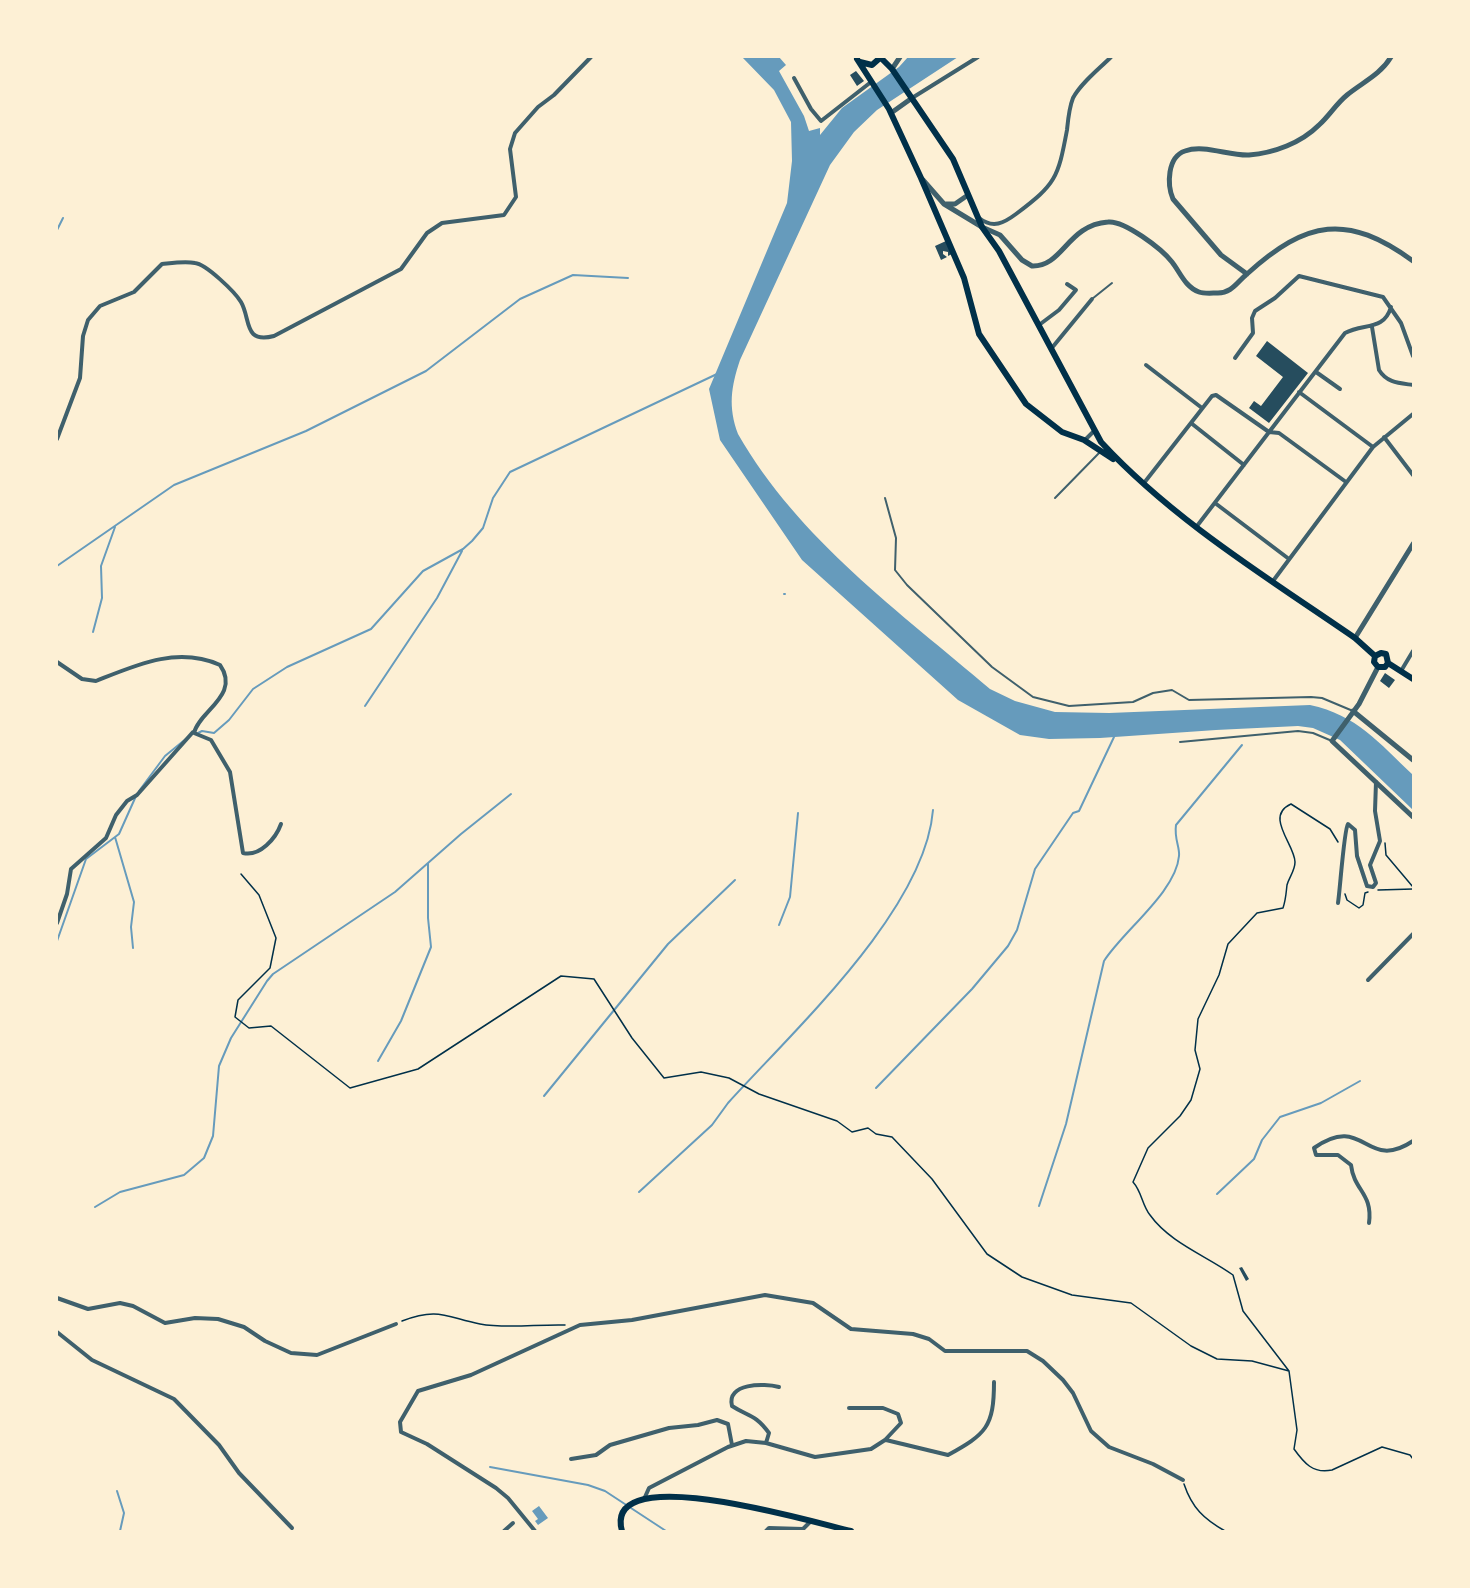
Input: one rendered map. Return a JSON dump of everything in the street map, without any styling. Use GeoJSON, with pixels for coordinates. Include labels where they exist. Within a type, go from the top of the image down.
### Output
{"type":"FeatureCollection","features":[{"type":"Feature","properties":{"kind":"main road"},"geometry":{"type":"LineString","coordinates":[[856,58],[867,66],[877,63],[881,57],[892,69],[953,159],[982,227],[999,251],[1094,431],[1121,464]]}},
{"type":"Feature","properties":{"kind":"main road"},"geometry":{"type":"LineString","coordinates":[[856,58],[890,110],[921,178],[964,278],[979,334],[1026,404],[1062,432],[1084,440],[1121,464],[1197,526],[1355,638],[1375,656]]}},
{"type":"Feature","properties":{"kind":"main road"},"geometry":{"type":"LineString","coordinates":[[1375,656],[1379,653],[1386,654],[1388,663],[1413,679]]}},
{"type":"Feature","properties":{"kind":"main road"},"geometry":{"type":"LineString","coordinates":[[1375,656],[1374,662],[1378,667],[1385,667],[1388,663]]}},
{"type":"Feature","properties":{"kind":"main road"},"geometry":{"type":"LineString","coordinates":[[622,1531],[621,1518],[630,1504],[645,1497],[679,1496],[723,1502],[851,1531]]}},
{"type":"Feature","properties":{"kind":"street"},"geometry":{"type":"LineString","coordinates":[[57,439],[80,378],[83,336],[88,320],[100,306],[134,292],[162,264],[196,262],[207,268],[241,302],[245,321],[253,335],[263,339],[274,336],[401,269],[427,233],[442,223],[504,215],[516,197],[510,149],[515,133],[538,107],[554,95],[591,57]]}},
{"type":"Feature","properties":{"kind":"street"},"geometry":{"type":"LineString","coordinates":[[881,57],[887,57]]}},
{"type":"Feature","properties":{"kind":"street"},"geometry":{"type":"LineString","coordinates":[[892,69],[900,57]]}},
{"type":"Feature","properties":{"kind":"street"},"geometry":{"type":"LineString","coordinates":[[890,110],[978,57]]}},
{"type":"Feature","properties":{"kind":"street"},"geometry":{"type":"LineString","coordinates":[[994,225],[1010,219],[1052,184],[1060,164],[1072,102],[1077,91],[1111,57]]}},
{"type":"Feature","properties":{"kind":"street"},"geometry":{"type":"LineString","coordinates":[[1247,274],[1221,255],[1173,199],[1169,189],[1169,175],[1175,160],[1183,152],[1197,149],[1247,155],[1269,153],[1300,140],[1320,125],[1336,104],[1383,71],[1391,57]]}},
{"type":"Feature","properties":{"kind":"street"},"geometry":{"type":"LineString","coordinates":[[794,78],[810,109],[821,121],[872,82]]}},
{"type":"Feature","properties":{"kind":"street"},"geometry":{"type":"LineString","coordinates":[[921,178],[944,204],[1004,238]]}},
{"type":"Feature","properties":{"kind":"street"},"geometry":{"type":"LineString","coordinates":[[944,204],[955,204],[968,195]]}},
{"type":"Feature","properties":{"kind":"street"},"geometry":{"type":"LineString","coordinates":[[976,214],[994,225],[1026,264],[1040,266],[1050,262],[1079,231],[1094,224],[1114,221],[1128,226],[1171,261],[1184,282],[1199,292],[1221,293],[1234,288],[1247,274],[1292,241],[1319,229],[1345,228],[1367,233],[1385,241],[1413,261]]}},
{"type":"Feature","properties":{"kind":"street"},"geometry":{"type":"LineString","coordinates":[[1235,358],[1253,333],[1252,318],[1255,311],[1275,298],[1299,276],[1383,297],[1401,323],[1413,356]]}},
{"type":"Feature","properties":{"kind":"street"},"geometry":{"type":"LineString","coordinates":[[1039,325],[1059,310],[1076,290],[1067,284]]}},
{"type":"Feature","properties":{"kind":"street"},"geometry":{"type":"LineString","coordinates":[[1051,350],[1092,299]]}},
{"type":"Feature","properties":{"kind":"street"},"geometry":{"type":"LineString","coordinates":[[1197,526],[1345,333],[1357,327],[1372,327],[1388,317],[1391,307]]}},
{"type":"Feature","properties":{"kind":"street"},"geometry":{"type":"LineString","coordinates":[[1372,327],[1379,370],[1383,376],[1390,381],[1413,386]]}},
{"type":"Feature","properties":{"kind":"street"},"geometry":{"type":"LineString","coordinates":[[1146,364],[1202,408]]}},
{"type":"Feature","properties":{"kind":"street"},"geometry":{"type":"LineString","coordinates":[[1316,372],[1340,389]]}},
{"type":"Feature","properties":{"kind":"street"},"geometry":{"type":"LineString","coordinates":[[1299,392],[1373,447]]}},
{"type":"Feature","properties":{"kind":"street"},"geometry":{"type":"LineString","coordinates":[[1144,483],[1202,408],[1212,396],[1216,395],[1269,432],[1279,433],[1346,482]]}},
{"type":"Feature","properties":{"kind":"street"},"geometry":{"type":"LineString","coordinates":[[1273,582],[1373,447],[1413,414]]}},
{"type":"Feature","properties":{"kind":"street"},"geometry":{"type":"LineString","coordinates":[[1191,423],[1244,465]]}},
{"type":"Feature","properties":{"kind":"street"},"geometry":{"type":"LineString","coordinates":[[1084,440],[1094,431]]}},
{"type":"Feature","properties":{"kind":"street"},"geometry":{"type":"LineString","coordinates":[[1384,437],[1413,475]]}},
{"type":"Feature","properties":{"kind":"street"},"geometry":{"type":"LineString","coordinates":[[1215,503],[1289,559]]}},
{"type":"Feature","properties":{"kind":"street"},"geometry":{"type":"LineString","coordinates":[[1355,638],[1412,547]]}},
{"type":"Feature","properties":{"kind":"street"},"geometry":{"type":"LineString","coordinates":[[1401,671],[1413,651]]}},
{"type":"Feature","properties":{"kind":"street"},"geometry":{"type":"LineString","coordinates":[[57,662],[82,679],[96,681],[153,660],[189,658],[218,664],[224,672],[223,692],[218,702],[137,795],[127,801],[116,815],[106,838],[75,864],[57,923]]}},
{"type":"Feature","properties":{"kind":"street"},"geometry":{"type":"LineString","coordinates":[[1378,667],[1367,691],[1332,741],[1413,817]]}},
{"type":"Feature","properties":{"kind":"street"},"geometry":{"type":"LineString","coordinates":[[1352,711],[1413,760]]}},
{"type":"Feature","properties":{"kind":"street"},"geometry":{"type":"LineString","coordinates":[[194,731],[211,740],[230,772],[243,853],[250,854],[269,844],[277,835],[281,824]]}},
{"type":"Feature","properties":{"kind":"street"},"geometry":{"type":"LineString","coordinates":[[1338,903],[1344,858],[1344,830],[1348,825],[1355,830],[1357,856],[1367,886],[1373,887],[1376,883],[1370,865],[1380,841],[1375,811],[1374,787],[1377,781]]}},
{"type":"Feature","properties":{"kind":"street"},"geometry":{"type":"LineString","coordinates":[[1368,980],[1413,934]]}},
{"type":"Feature","properties":{"kind":"street"},"geometry":{"type":"LineString","coordinates":[[1369,1223],[1369,1201],[1354,1180],[1351,1165],[1338,1155],[1316,1155],[1314,1148],[1342,1135],[1358,1138],[1375,1150],[1383,1152],[1402,1148],[1413,1142]]}},
{"type":"Feature","properties":{"kind":"street"},"geometry":{"type":"LineString","coordinates":[[535,1531],[508,1498],[496,1488],[427,1444],[405,1434],[400,1428],[400,1422],[413,1397],[425,1388],[471,1375],[580,1325],[632,1320],[765,1295],[813,1303],[851,1329],[913,1334],[929,1339],[945,1351],[1027,1351],[1043,1361],[1063,1380],[1073,1393],[1091,1431],[1109,1447],[1153,1464],[1183,1480]]}},
{"type":"Feature","properties":{"kind":"street"},"geometry":{"type":"LineString","coordinates":[[57,1298],[88,1309],[120,1304],[133,1306],[171,1323],[195,1318],[218,1319],[244,1327],[265,1341],[291,1353],[317,1355],[396,1324]]}},
{"type":"Feature","properties":{"kind":"street"},"geometry":{"type":"LineString","coordinates":[[57,1332],[92,1360],[174,1400],[219,1445],[239,1473],[292,1528]]}},
{"type":"Feature","properties":{"kind":"street"},"geometry":{"type":"LineString","coordinates":[[885,1440],[948,1455],[969,1443],[988,1426],[992,1419],[994,1382]]}},
{"type":"Feature","properties":{"kind":"street"},"geometry":{"type":"LineString","coordinates":[[766,1443],[769,1433],[760,1421],[749,1412],[739,1411],[732,1406],[730,1399],[740,1388],[768,1384],[779,1387]]}},
{"type":"Feature","properties":{"kind":"street"},"geometry":{"type":"LineString","coordinates":[[645,1497],[649,1488],[732,1445],[746,1441],[766,1443],[815,1457],[870,1449],[885,1440],[901,1423],[898,1414],[883,1408],[849,1408]]}},
{"type":"Feature","properties":{"kind":"street"},"geometry":{"type":"LineString","coordinates":[[571,1459],[596,1455],[610,1445],[669,1428],[698,1425],[717,1420],[728,1424],[732,1445]]}},
{"type":"Feature","properties":{"kind":"street"},"geometry":{"type":"LineString","coordinates":[[766,1531],[768,1528],[803,1529],[810,1522]]}},
{"type":"Feature","properties":{"kind":"street"},"geometry":{"type":"LineString","coordinates":[[504,1531],[513,1523]]}},
{"type":"Feature","properties":{"kind":"lane"},"geometry":{"type":"LineString","coordinates":[[1092,299],[1112,282]]}},
{"type":"Feature","properties":{"kind":"lane"},"geometry":{"type":"LineString","coordinates":[[1055,498],[1101,452]]}},
{"type":"Feature","properties":{"kind":"lane"},"geometry":{"type":"LineString","coordinates":[[885,498],[896,538],[895,570],[907,585],[992,667],[1033,696],[1069,706],[1133,702],[1153,693],[1172,690],[1189,700],[1322,698],[1352,711]]}},
{"type":"Feature","properties":{"kind":"lane"},"geometry":{"type":"LineString","coordinates":[[1180,742],[1298,731],[1313,733],[1332,741]]}},
{"type":"Feature","properties":{"kind":"path"},"geometry":{"type":"LineString","coordinates":[[1340,845],[1330,829],[1292,804],[1281,814],[1280,826],[1295,860],[1293,873],[1287,884],[1288,895],[1283,908],[1257,913],[1228,944],[1219,975],[1198,1019],[1195,1050],[1200,1069],[1191,1100],[1180,1116],[1148,1148],[1133,1182],[1141,1190],[1149,1214],[1167,1233],[1233,1275],[1240,1293],[1243,1311],[1289,1371],[1297,1430],[1294,1449],[1304,1464],[1314,1469],[1332,1470],[1382,1447],[1410,1455],[1413,1459]]}},
{"type":"Feature","properties":{"kind":"path"},"geometry":{"type":"LineString","coordinates":[[1385,841],[1386,855],[1413,888]]}},
{"type":"Feature","properties":{"kind":"path"},"geometry":{"type":"LineString","coordinates":[[241,874],[259,895],[276,939],[270,968],[238,1000],[235,1017],[249,1028],[271,1026],[350,1088],[418,1069],[561,976],[594,979],[632,1038],[664,1078],[701,1072],[729,1078],[759,1094],[837,1121],[852,1132],[867,1128],[876,1134],[892,1137],[932,1179],[987,1254],[1022,1277],[1072,1294],[1131,1304],[1191,1346],[1217,1359],[1252,1361],[1289,1371]]}},
{"type":"Feature","properties":{"kind":"path"},"geometry":{"type":"LineString","coordinates":[[1344,892],[1347,900],[1359,908],[1363,905],[1365,893],[1374,890],[1413,888]]}},
{"type":"Feature","properties":{"kind":"path"},"geometry":{"type":"LineString","coordinates":[[396,1324],[419,1314],[444,1313],[480,1324],[580,1325]]}},
{"type":"Feature","properties":{"kind":"path"},"geometry":{"type":"LineString","coordinates":[[1183,1480],[1194,1508],[1207,1521],[1225,1531]]}},
{"type":"Feature","properties":{"kind":"water"},"geometry":{"type":"Polygon","coordinates":[[[742,57],[779,57],[786,65],[779,71],[804,116],[809,131],[820,128],[820,135],[842,108],[899,67],[908,57],[958,57],[877,110],[854,132],[830,165],[740,360],[734,379],[732,406],[738,434],[762,472],[820,541],[887,602],[990,689],[1015,701],[1055,712],[1109,713],[1310,705],[1327,710],[1354,723],[1378,741],[1413,775],[1413,810],[1340,740],[1313,728],[1298,726],[1100,738],[1049,739],[1020,735],[958,700],[802,560],[720,440],[709,389],[787,203],[792,161],[791,122],[774,90],[742,57]]]}},
{"type":"Feature","properties":{"kind":"water"},"geometry":{"type":"Polygon","coordinates":[[[539,1506],[548,1518],[538,1525],[535,1521],[538,1519],[532,1511],[539,1506]]]}},
{"type":"Feature","properties":{"kind":"building"},"geometry":{"type":"Polygon","coordinates":[[[856,71],[864,81],[857,86],[850,75],[856,71]]]}},
{"type":"Feature","properties":{"kind":"building"},"geometry":{"type":"Polygon","coordinates":[[[946,241],[952,254],[948,256],[948,252],[943,251],[947,257],[941,260],[935,246],[946,241]]]}},
{"type":"Feature","properties":{"kind":"building"},"geometry":{"type":"Polygon","coordinates":[[[1267,341],[1308,373],[1269,423],[1249,408],[1254,401],[1261,406],[1283,377],[1256,356],[1267,341]]]}},
{"type":"Feature","properties":{"kind":"building"},"geometry":{"type":"Polygon","coordinates":[[[1385,673],[1395,680],[1389,688],[1380,681],[1385,673]]]}},
{"type":"Feature","properties":{"kind":"building"},"geometry":{"type":"Polygon","coordinates":[[[1242,1267],[1249,1279],[1246,1281],[1239,1268],[1242,1267]]]}},
{"type":"Feature","properties":{"kind":"waterway"},"geometry":{"type":"LineString","coordinates":[[57,230],[63,218]]}},
{"type":"Feature","properties":{"kind":"waterway"},"geometry":{"type":"LineString","coordinates":[[57,566],[174,485],[306,431],[426,371],[520,299],[573,275],[628,278]]}},
{"type":"Feature","properties":{"kind":"waterway"},"geometry":{"type":"LineString","coordinates":[[198,733],[202,731],[214,733],[229,720],[253,689],[287,667],[371,629],[423,571],[463,549],[472,541],[483,528],[493,498],[510,472],[717,374]]}},
{"type":"Feature","properties":{"kind":"waterway"},"geometry":{"type":"LineString","coordinates":[[93,632],[102,598],[101,566],[115,527]]}},
{"type":"Feature","properties":{"kind":"waterway"},"geometry":{"type":"LineString","coordinates":[[365,706],[437,598],[462,551]]}},
{"type":"Feature","properties":{"kind":"waterway"},"geometry":{"type":"LineString","coordinates":[[876,1088],[972,989],[1008,946],[1017,930],[1035,869],[1073,813],[1079,811],[1114,737]]}},
{"type":"Feature","properties":{"kind":"waterway"},"geometry":{"type":"LineString","coordinates":[[139,791],[165,756],[187,738]]}},
{"type":"Feature","properties":{"kind":"waterway"},"geometry":{"type":"LineString","coordinates":[[1039,1206],[1066,1124],[1104,961],[1169,883],[1176,870],[1179,856],[1176,825],[1242,745]]}},
{"type":"Feature","properties":{"kind":"waterway"},"geometry":{"type":"LineString","coordinates":[[95,1207],[120,1192],[184,1175],[204,1158],[213,1136],[219,1066],[231,1038],[267,981],[273,974],[395,892],[511,794]]}},
{"type":"Feature","properties":{"kind":"waterway"},"geometry":{"type":"LineString","coordinates":[[57,941],[86,859],[119,834],[136,796]]}},
{"type":"Feature","properties":{"kind":"waterway"},"geometry":{"type":"LineString","coordinates":[[639,1192],[712,1125],[728,1103],[820,1005],[852,967],[907,888],[925,848],[933,810]]}},
{"type":"Feature","properties":{"kind":"waterway"},"geometry":{"type":"LineString","coordinates":[[779,925],[790,897],[798,813]]}},
{"type":"Feature","properties":{"kind":"waterway"},"geometry":{"type":"LineString","coordinates":[[115,837],[134,902],[131,927],[133,948]]}},
{"type":"Feature","properties":{"kind":"waterway"},"geometry":{"type":"LineString","coordinates":[[378,1061],[401,1021],[431,947],[428,918],[428,863]]}},
{"type":"Feature","properties":{"kind":"waterway"},"geometry":{"type":"LineString","coordinates":[[544,1096],[668,944],[735,880]]}},
{"type":"Feature","properties":{"kind":"waterway"},"geometry":{"type":"LineString","coordinates":[[1217,1194],[1254,1159],[1262,1140],[1280,1117],[1321,1103],[1360,1081]]}},
{"type":"Feature","properties":{"kind":"waterway"},"geometry":{"type":"LineString","coordinates":[[490,1467],[588,1485],[605,1491],[666,1531]]}},
{"type":"Feature","properties":{"kind":"waterway"},"geometry":{"type":"LineString","coordinates":[[117,1491],[124,1513],[120,1531]]}}]}
